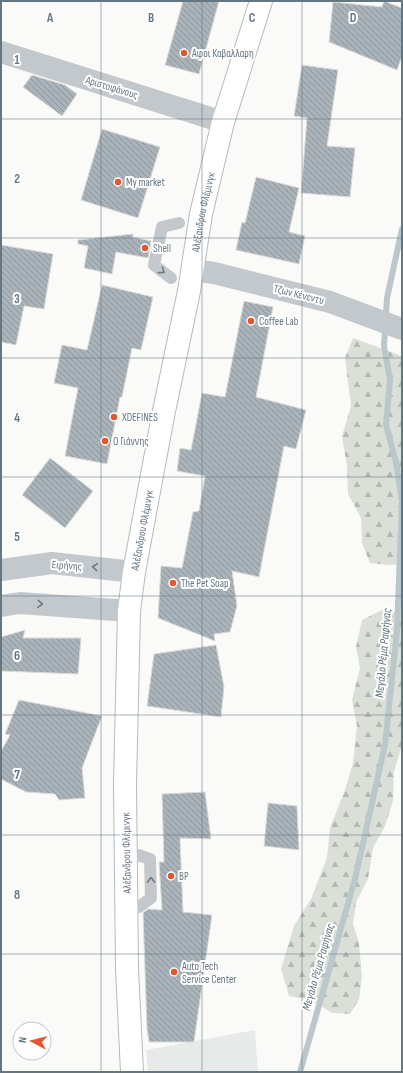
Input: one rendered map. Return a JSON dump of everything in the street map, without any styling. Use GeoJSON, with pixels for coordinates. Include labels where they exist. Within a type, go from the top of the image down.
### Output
{"type":"FeatureCollection","features":[{"type":"Feature","properties":{"kind":"main road","name":"Αλέξανδρου Φλέμινγκ"},"geometry":{"type":"LineString","coordinates":[[132,1072],[127,961],[125,784],[130,611],[134,572],[163,416],[193,270],[201,214],[223,122],[261,1]]}},
{"type":"Feature","properties":{"kind":"street","name":"Αριστοφάνους"},"geometry":{"type":"LineString","coordinates":[[1,52],[223,122]]}},
{"type":"Feature","properties":{"kind":"street","name":"Τζων Κένεντυ"},"geometry":{"type":"LineString","coordinates":[[193,270],[214,272],[330,302],[402,329]]}},
{"type":"Feature","properties":{"kind":"street","name":"Ειρήνης"},"geometry":{"type":"LineString","coordinates":[[1,570],[52,562],[134,572]]}},
{"type":"Feature","properties":{"kind":"street"},"geometry":{"type":"LineString","coordinates":[[1,606],[20,602],[130,611]]}},
{"type":"Feature","properties":{"kind":"lane"},"geometry":{"type":"LineString","coordinates":[[171,278],[154,265],[162,227],[180,223]]}},
{"type":"Feature","properties":{"kind":"lane"},"geometry":{"type":"LineString","coordinates":[[138,855],[150,859],[151,898],[139,907]]}},
{"type":"Feature","properties":{"kind":"shaded area"},"geometry":{"type":"Polygon","coordinates":[[[255,1030],[258,1072],[148,1072],[146,1050],[255,1030]]]}},
{"type":"Feature","properties":{"kind":"green space"},"geometry":{"type":"Polygon","coordinates":[[[353,338],[402,356],[402,564],[389,565],[370,563],[362,543],[361,518],[348,494],[347,466],[342,436],[351,406],[345,358],[353,338]]]}},
{"type":"Feature","properties":{"kind":"green space"},"geometry":{"type":"Polygon","coordinates":[[[382,610],[402,612],[402,745],[394,772],[393,801],[385,826],[373,848],[368,879],[356,902],[353,924],[359,943],[362,977],[359,999],[350,1014],[332,1013],[311,1000],[289,996],[281,969],[294,926],[311,899],[327,858],[330,828],[345,790],[353,763],[357,726],[352,700],[360,668],[356,647],[362,620],[382,610]]]}},
{"type":"Feature","properties":{"kind":"building"},"geometry":{"type":"Polygon","coordinates":[[[183,1],[219,1],[199,74],[165,65],[183,1]]]}},
{"type":"Feature","properties":{"kind":"building"},"geometry":{"type":"Polygon","coordinates":[[[384,1],[402,8],[402,56],[397,70],[329,42],[333,2],[382,7],[384,1]]]}},
{"type":"Feature","properties":{"kind":"building"},"geometry":{"type":"Polygon","coordinates":[[[302,65],[338,70],[327,146],[355,148],[350,197],[301,193],[307,118],[294,116],[302,65]]]}},
{"type":"Feature","properties":{"kind":"building"},"geometry":{"type":"Polygon","coordinates":[[[32,75],[65,85],[77,94],[62,116],[23,87],[32,75]]]}},
{"type":"Feature","properties":{"kind":"building","name":"My market"},"geometry":{"type":"Polygon","coordinates":[[[102,129],[160,147],[138,218],[81,200],[102,129]]]}},
{"type":"Feature","properties":{"kind":"building"},"geometry":{"type":"Polygon","coordinates":[[[256,177],[299,188],[289,232],[305,236],[299,264],[236,250],[242,222],[245,223],[256,177]]]}},
{"type":"Feature","properties":{"kind":"building"},"geometry":{"type":"Polygon","coordinates":[[[133,234],[133,237],[151,241],[148,258],[116,252],[112,274],[84,268],[88,246],[78,244],[78,240],[133,234]]]}},
{"type":"Feature","properties":{"kind":"building"},"geometry":{"type":"Polygon","coordinates":[[[1,245],[53,254],[44,309],[24,306],[16,345],[1,342],[1,245]]]}},
{"type":"Feature","properties":{"kind":"building"},"geometry":{"type":"Polygon","coordinates":[[[102,285],[153,297],[141,350],[132,348],[122,397],[120,397],[107,464],[65,456],[78,388],[54,383],[62,345],[87,350],[102,285]]]}},
{"type":"Feature","properties":{"kind":"building"},"geometry":{"type":"Polygon","coordinates":[[[244,301],[273,307],[256,397],[306,410],[296,449],[284,446],[259,577],[232,571],[237,606],[230,632],[214,634],[215,641],[158,618],[161,566],[182,568],[193,512],[199,511],[205,476],[177,471],[180,448],[191,450],[202,393],[225,397],[244,301]]]}},
{"type":"Feature","properties":{"kind":"building"},"geometry":{"type":"Polygon","coordinates":[[[50,458],[93,491],[65,528],[22,495],[50,458]]]}},
{"type":"Feature","properties":{"kind":"building"},"geometry":{"type":"Polygon","coordinates":[[[25,630],[23,638],[81,638],[78,674],[1,671],[1,637],[25,630]]]}},
{"type":"Feature","properties":{"kind":"building"},"geometry":{"type":"Polygon","coordinates":[[[216,645],[224,687],[221,717],[147,706],[154,654],[216,645]]]}},
{"type":"Feature","properties":{"kind":"building"},"geometry":{"type":"Polygon","coordinates":[[[19,700],[102,716],[82,768],[85,798],[59,800],[55,794],[26,792],[1,779],[1,751],[10,735],[5,734],[19,700]]]}},
{"type":"Feature","properties":{"kind":"building","name":"Auto Tech Service Center"},"geometry":{"type":"Polygon","coordinates":[[[205,792],[211,839],[180,838],[183,912],[212,915],[194,1042],[149,1042],[147,1029],[143,913],[148,909],[162,910],[159,862],[164,862],[162,794],[205,792]]]}},
{"type":"Feature","properties":{"kind":"building"},"geometry":{"type":"Polygon","coordinates":[[[268,803],[297,806],[299,850],[264,846],[268,803]]]}},
{"type":"Feature","properties":{"kind":"waterway","name":"Μεγάλο Ρέμα Ραφήνας"},"geometry":{"type":"LineString","coordinates":[[300,1072],[355,879],[385,745],[397,631],[402,501],[396,462],[386,425],[390,380],[384,346],[387,298],[402,229]]}},
{"type":"Feature","properties":{"kind":"place","name":"Αφοι Καβαλλαρη"},"geometry":{"type":"Point","coordinates":[184,53]}},
{"type":"Feature","properties":{"kind":"place","name":"My market"},"geometry":{"type":"Point","coordinates":[118,182]}},
{"type":"Feature","properties":{"kind":"place","name":"Shell"},"geometry":{"type":"Point","coordinates":[145,248]}},
{"type":"Feature","properties":{"kind":"place","name":"Coffee Lab"},"geometry":{"type":"Point","coordinates":[251,321]}},
{"type":"Feature","properties":{"kind":"place","name":"XDEFINES"},"geometry":{"type":"Point","coordinates":[114,417]}},
{"type":"Feature","properties":{"kind":"place","name":"Ο Γιάννης"},"geometry":{"type":"Point","coordinates":[105,441]}},
{"type":"Feature","properties":{"kind":"place","name":"The Pet Soap"},"geometry":{"type":"Point","coordinates":[173,583]}},
{"type":"Feature","properties":{"kind":"place","name":"BP"},"geometry":{"type":"Point","coordinates":[171,876]}},
{"type":"Feature","properties":{"kind":"place","name":"Auto Tech Service Center"},"geometry":{"type":"Point","coordinates":[174,972]}}]}
